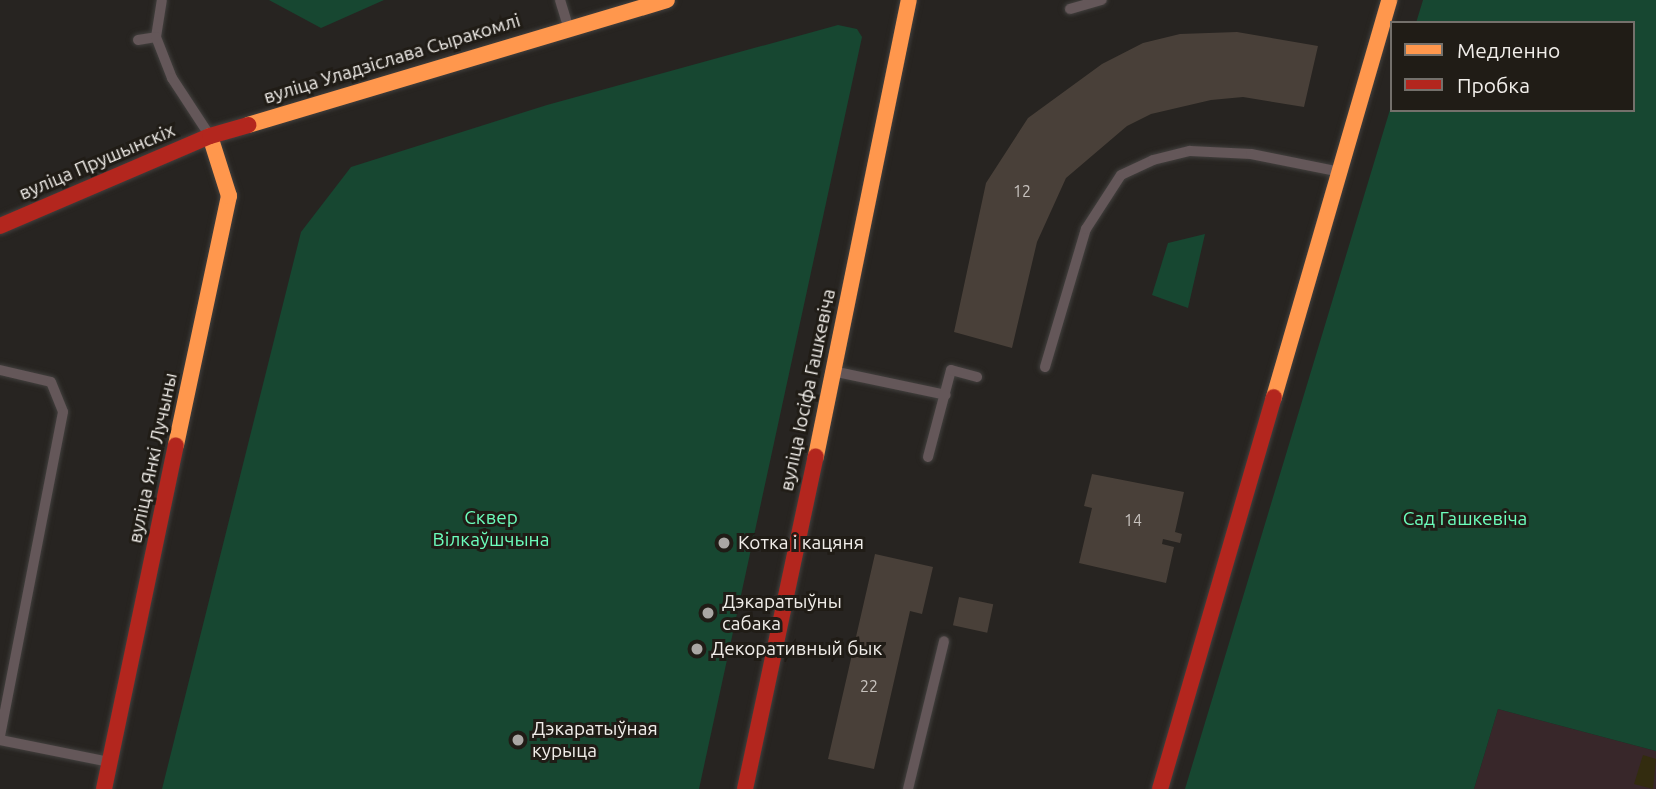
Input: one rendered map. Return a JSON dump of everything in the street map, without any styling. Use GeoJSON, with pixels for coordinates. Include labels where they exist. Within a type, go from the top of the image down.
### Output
{"type":"FeatureCollection","features":[{"type":"Feature","properties":{"kind":"street","name":"вуліца Уладзіслава Сыракомлі"},"geometry":{"type":"LineString","coordinates":[[211,136],[667,0]]}},
{"type":"Feature","properties":{"kind":"street","name":"вуліца Іосіфа Гашкевіча"},"geometry":{"type":"LineString","coordinates":[[745,789],[906,32],[909,0]]}},
{"type":"Feature","properties":{"kind":"street"},"geometry":{"type":"LineString","coordinates":[[1160,789],[1389,0]]}},
{"type":"Feature","properties":{"kind":"street","name":"вуліца Прушынскіх"},"geometry":{"type":"LineString","coordinates":[[0,226],[211,136]]}},
{"type":"Feature","properties":{"kind":"street","name":"вуліца Янкі Лучыны"},"geometry":{"type":"LineString","coordinates":[[104,789],[229,196],[211,136]]}},
{"type":"Feature","properties":{"kind":"lane"},"geometry":{"type":"LineString","coordinates":[[162,0],[156,37],[172,78],[211,136]]}},
{"type":"Feature","properties":{"kind":"lane"},"geometry":{"type":"LineString","coordinates":[[560,0],[568,28]]}},
{"type":"Feature","properties":{"kind":"lane"},"geometry":{"type":"LineString","coordinates":[[1070,9],[1102,0]]}},
{"type":"Feature","properties":{"kind":"lane"},"geometry":{"type":"LineString","coordinates":[[138,40],[156,37]]}},
{"type":"Feature","properties":{"kind":"lane"},"geometry":{"type":"LineString","coordinates":[[1045,367],[1086,229],[1121,175],[1153,160],[1190,151],[1251,154],[1339,172]]}},
{"type":"Feature","properties":{"kind":"lane"},"geometry":{"type":"LineString","coordinates":[[0,370],[51,383],[63,412],[0,738],[110,762]]}},
{"type":"Feature","properties":{"kind":"lane"},"geometry":{"type":"LineString","coordinates":[[929,457],[951,370],[977,377]]}},
{"type":"Feature","properties":{"kind":"lane"},"geometry":{"type":"LineString","coordinates":[[833,371],[946,395]]}},
{"type":"Feature","properties":{"kind":"lane"},"geometry":{"type":"LineString","coordinates":[[908,789],[944,640]]}},
{"type":"Feature","properties":{"kind":"shaded area"},"geometry":{"type":"Polygon","coordinates":[[[1498,709],[1656,751],[1656,789],[1474,789],[1498,709]]]}},
{"type":"Feature","properties":{"kind":"green space"},"geometry":{"type":"Polygon","coordinates":[[[269,0],[384,0],[321,28],[269,0]]]}},
{"type":"Feature","properties":{"kind":"green space","name":"Сад Гашкевіча"},"geometry":{"type":"Polygon","coordinates":[[[1423,0],[1656,0],[1656,751],[1498,709],[1474,789],[1185,789],[1390,110],[1390,112],[1635,112],[1635,21],[1417,21],[1423,0]]]}},
{"type":"Feature","properties":{"kind":"green space","name":"Сквер Вілкаўшчына"},"geometry":{"type":"Polygon","coordinates":[[[838,25],[857,29],[862,37],[699,789],[162,789],[301,232],[351,167],[547,105],[838,25]]]}},
{"type":"Feature","properties":{"kind":"green space"},"geometry":{"type":"Polygon","coordinates":[[[1205,234],[1188,308],[1152,295],[1168,243],[1205,234]]]}},
{"type":"Feature","properties":{"kind":"sand"},"geometry":{"type":"Polygon","coordinates":[[[1643,755],[1656,759],[1653,789],[1634,784],[1643,755]]]}},
{"type":"Feature","properties":{"kind":"building"},"geometry":{"type":"Polygon","coordinates":[[[1237,32],[1318,46],[1304,107],[1243,97],[1211,100],[1151,114],[1127,126],[1066,178],[1037,242],[1012,348],[954,332],[986,183],[1028,118],[1102,64],[1143,43],[1180,34],[1237,32]]]}},
{"type":"Feature","properties":{"kind":"building"},"geometry":{"type":"Polygon","coordinates":[[[1092,474],[1184,492],[1175,532],[1182,534],[1180,543],[1163,539],[1162,544],[1174,547],[1166,583],[1079,563],[1092,508],[1084,506],[1092,474]]]}},
{"type":"Feature","properties":{"kind":"building"},"geometry":{"type":"Polygon","coordinates":[[[875,554],[933,567],[922,614],[910,611],[874,769],[828,759],[875,554]]]}},
{"type":"Feature","properties":{"kind":"building"},"geometry":{"type":"Polygon","coordinates":[[[959,597],[993,604],[987,633],[953,625],[959,597]]]}},
{"type":"Feature","properties":{"kind":"traffic: slow"},"geometry":{"type":"LineString","coordinates":[[248,125],[667,0]]}},
{"type":"Feature","properties":{"kind":"traffic: slow"},"geometry":{"type":"LineString","coordinates":[[816,456],[909,0]]}},
{"type":"Feature","properties":{"kind":"traffic: slow"},"geometry":{"type":"LineString","coordinates":[[1274,397],[1389,0]]}},
{"type":"Feature","properties":{"kind":"traffic: slow"},"geometry":{"type":"LineString","coordinates":[[176,445],[229,196],[210,136]]}},
{"type":"Feature","properties":{"kind":"traffic: jam"},"geometry":{"type":"LineString","coordinates":[[0,226],[210,136],[248,125]]}},
{"type":"Feature","properties":{"kind":"traffic: jam"},"geometry":{"type":"LineString","coordinates":[[1160,789],[1274,397]]}},
{"type":"Feature","properties":{"kind":"traffic: jam"},"geometry":{"type":"LineString","coordinates":[[104,789],[176,445]]}},
{"type":"Feature","properties":{"kind":"traffic: jam"},"geometry":{"type":"LineString","coordinates":[[745,789],[816,456]]}},
{"type":"Feature","properties":{"kind":"place","name":"Котка і кацяня"},"geometry":{"type":"Point","coordinates":[724,543]}},
{"type":"Feature","properties":{"kind":"place","name":"Дэкаратыўны сабака"},"geometry":{"type":"Point","coordinates":[708,613]}},
{"type":"Feature","properties":{"kind":"place","name":"Декоративный бык"},"geometry":{"type":"Point","coordinates":[697,649]}},
{"type":"Feature","properties":{"kind":"place","name":"Дэкаратыўная курыца"},"geometry":{"type":"Point","coordinates":[518,740]}}]}
